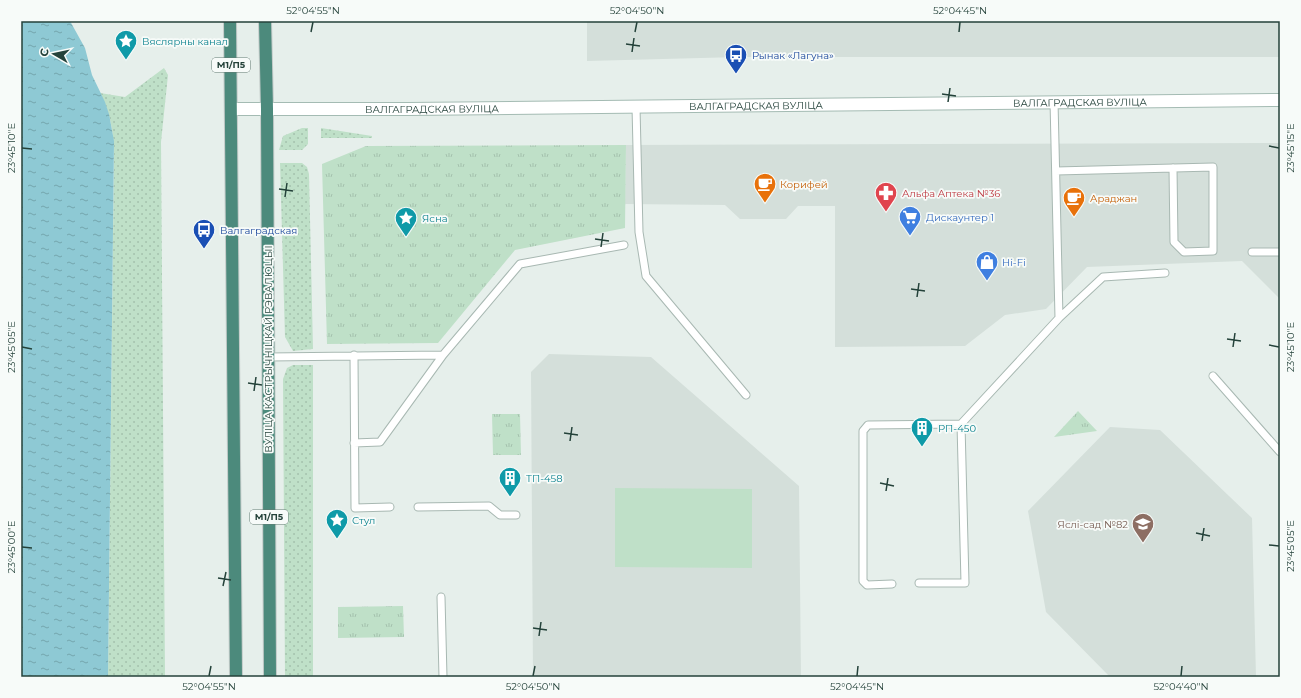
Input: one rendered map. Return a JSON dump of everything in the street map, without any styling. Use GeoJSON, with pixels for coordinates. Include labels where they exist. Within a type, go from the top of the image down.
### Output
{"type":"FeatureCollection","features":[{"type":"Feature","properties":{"kind":"highway","name":"М1/П5"},"geometry":{"type":"LineString","coordinates":[[230,21],[236,677]]}},
{"type":"Feature","properties":{"kind":"highway","name":"ВУЛІЦА КАСТРЫЧНІЦКАЙ РЭВАЛЮЦЫІ"},"geometry":{"type":"LineString","coordinates":[[265,21],[269,357],[270,677]]}},
{"type":"Feature","properties":{"kind":"main road","name":"ВАЛГАГРАДСКАЯ ВУЛІЦА"},"geometry":{"type":"LineString","coordinates":[[231,109],[636,107],[1054,101],[1280,100]]}},
{"type":"Feature","properties":{"kind":"lane"},"geometry":{"type":"LineString","coordinates":[[1054,101],[1059,318]]}},
{"type":"Feature","properties":{"kind":"lane"},"geometry":{"type":"LineString","coordinates":[[636,107],[639,232],[646,276],[746,395]]}},
{"type":"Feature","properties":{"kind":"lane"},"geometry":{"type":"LineString","coordinates":[[1056,171],[1173,168],[1212,167],[1213,251],[1184,252],[1174,242],[1173,168]]}},
{"type":"Feature","properties":{"kind":"lane"},"geometry":{"type":"LineString","coordinates":[[354,443],[380,442],[443,355],[520,264],[624,245]]}},
{"type":"Feature","properties":{"kind":"lane"},"geometry":{"type":"LineString","coordinates":[[1252,252],[1280,252]]}},
{"type":"Feature","properties":{"kind":"lane"},"geometry":{"type":"LineString","coordinates":[[919,583],[965,583],[961,424],[1059,318],[1103,277],[1165,273]]}},
{"type":"Feature","properties":{"kind":"lane"},"geometry":{"type":"LineString","coordinates":[[354,355],[355,508],[390,507]]}},
{"type":"Feature","properties":{"kind":"lane"},"geometry":{"type":"LineString","coordinates":[[269,357],[443,355]]}},
{"type":"Feature","properties":{"kind":"lane"},"geometry":{"type":"LineString","coordinates":[[1213,376],[1280,452]]}},
{"type":"Feature","properties":{"kind":"lane"},"geometry":{"type":"LineString","coordinates":[[892,584],[867,585],[863,581],[863,431],[868,424],[961,424]]}},
{"type":"Feature","properties":{"kind":"lane"},"geometry":{"type":"LineString","coordinates":[[418,507],[489,506],[500,515],[516,515]]}},
{"type":"Feature","properties":{"kind":"lane"},"geometry":{"type":"LineString","coordinates":[[441,597],[443,677]]}},
{"type":"Feature","properties":{"kind":"shaded area"},"geometry":{"type":"Polygon","coordinates":[[[587,21],[1280,21],[1280,57],[739,57],[587,61],[587,21]]]}},
{"type":"Feature","properties":{"kind":"shaded area"},"geometry":{"type":"Polygon","coordinates":[[[1280,143],[1280,299],[1242,261],[1087,267],[1046,309],[1005,315],[965,346],[835,347],[835,206],[798,206],[786,219],[740,219],[725,205],[625,204],[626,145],[1280,143]]]}},
{"type":"Feature","properties":{"kind":"shaded area"},"geometry":{"type":"Polygon","coordinates":[[[549,354],[651,357],[799,486],[801,677],[533,677],[531,372],[549,354]]]}},
{"type":"Feature","properties":{"kind":"shaded area","name":"Яслі-сад №82"},"geometry":{"type":"Polygon","coordinates":[[[1110,427],[1160,430],[1252,518],[1256,677],[1110,677],[1046,612],[1028,511],[1110,427]]]}},
{"type":"Feature","properties":{"kind":"green space"},"geometry":{"type":"Polygon","coordinates":[[[164,68],[168,75],[161,142],[165,677],[108,677],[114,154],[111,123],[100,93],[125,97],[164,68]]]}},
{"type":"Feature","properties":{"kind":"green space"},"geometry":{"type":"Polygon","coordinates":[[[302,128],[308,128],[308,144],[302,150],[279,150],[283,136],[302,128]]]}},
{"type":"Feature","properties":{"kind":"green space"},"geometry":{"type":"Polygon","coordinates":[[[321,128],[372,136],[372,138],[321,138],[321,128]]]}},
{"type":"Feature","properties":{"kind":"green space"},"geometry":{"type":"Polygon","coordinates":[[[626,145],[625,228],[515,250],[438,343],[327,344],[322,164],[366,146],[626,145]]]}},
{"type":"Feature","properties":{"kind":"green space"},"geometry":{"type":"Polygon","coordinates":[[[280,163],[302,163],[307,167],[309,174],[313,349],[293,351],[285,337],[280,163]]]}},
{"type":"Feature","properties":{"kind":"green space"},"geometry":{"type":"Polygon","coordinates":[[[293,365],[313,365],[313,677],[285,677],[283,379],[287,368],[293,365]]]}},
{"type":"Feature","properties":{"kind":"green space"},"geometry":{"type":"Polygon","coordinates":[[[1078,411],[1097,431],[1054,437],[1078,411]]]}},
{"type":"Feature","properties":{"kind":"green space"},"geometry":{"type":"Polygon","coordinates":[[[492,414],[520,414],[521,455],[493,455],[492,414]]]}},
{"type":"Feature","properties":{"kind":"green space"},"geometry":{"type":"Polygon","coordinates":[[[615,488],[752,489],[752,568],[615,567],[615,488]]]}},
{"type":"Feature","properties":{"kind":"green space"},"geometry":{"type":"Polygon","coordinates":[[[403,606],[404,637],[338,638],[338,607],[403,606]]]}},
{"type":"Feature","properties":{"kind":"water"},"geometry":{"type":"Polygon","coordinates":[[[21,21],[70,21],[85,48],[92,75],[105,102],[114,141],[108,677],[21,677],[21,21]]]}},
{"type":"Feature","properties":{"kind":"place","name":"Вяслярны канал"},"geometry":{"type":"Point","coordinates":[126,60]}},
{"type":"Feature","properties":{"kind":"place","name":"Рынак «Лагуна»"},"geometry":{"type":"Point","coordinates":[736,74]}},
{"type":"Feature","properties":{"kind":"place","name":"Корифей"},"geometry":{"type":"Point","coordinates":[765,204]}},
{"type":"Feature","properties":{"kind":"place","name":"Альфа Аптека №36"},"geometry":{"type":"Point","coordinates":[886,212]}},
{"type":"Feature","properties":{"kind":"place","name":"Араджан"},"geometry":{"type":"Point","coordinates":[1074,218]}},
{"type":"Feature","properties":{"kind":"place","name":"Дискаунтер 1"},"geometry":{"type":"Point","coordinates":[910,236]}},
{"type":"Feature","properties":{"kind":"place","name":"Ясна"},"geometry":{"type":"Point","coordinates":[406,238]}},
{"type":"Feature","properties":{"kind":"place","name":"Валгаградская"},"geometry":{"type":"Point","coordinates":[204,250]}},
{"type":"Feature","properties":{"kind":"place","name":"Hi-Fi"},"geometry":{"type":"Point","coordinates":[987,282]}},
{"type":"Feature","properties":{"kind":"place","name":"РП-450"},"geometry":{"type":"Point","coordinates":[922,448]}},
{"type":"Feature","properties":{"kind":"place","name":"ТП-458"},"geometry":{"type":"Point","coordinates":[510,498]}},
{"type":"Feature","properties":{"kind":"place","name":"Стул"},"geometry":{"type":"Point","coordinates":[337,540]}},
{"type":"Feature","properties":{"kind":"place","name":"Яслі-сад №82"},"geometry":{"type":"Point","coordinates":[1143,544]}}]}
